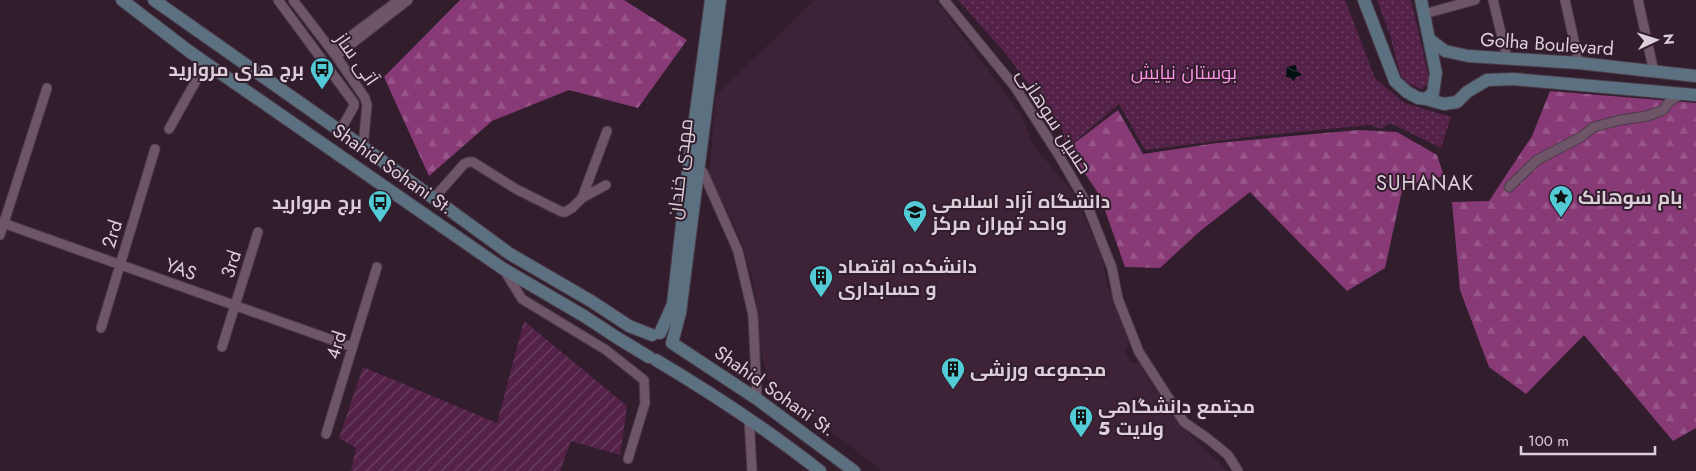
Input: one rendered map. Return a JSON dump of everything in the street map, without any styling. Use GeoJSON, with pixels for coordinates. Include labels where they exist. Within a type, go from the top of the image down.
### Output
{"type":"FeatureCollection","features":[{"type":"Feature","properties":{"kind":"main road","name":"Shahid Sohani St."},"geometry":{"type":"LineString","coordinates":[[122,0],[206,64],[502,268],[697,384],[749,418],[820,471]]}},
{"type":"Feature","properties":{"kind":"main road","name":"مهدی خندان"},"geometry":{"type":"LineString","coordinates":[[656,334],[672,304],[711,0]]}},
{"type":"Feature","properties":{"kind":"main road","name":"مهدی خندان"},"geometry":{"type":"LineString","coordinates":[[672,342],[681,305],[720,0]]}},
{"type":"Feature","properties":{"kind":"main road","name":"Golha Boulevard"},"geometry":{"type":"LineString","coordinates":[[1364,0],[1395,81],[1407,92],[1418,98],[1444,104],[1457,102],[1467,92],[1487,80],[1513,79],[1696,94]]}},
{"type":"Feature","properties":{"kind":"main road"},"geometry":{"type":"LineString","coordinates":[[1421,0],[1436,79],[1433,93],[1426,99]]}},
{"type":"Feature","properties":{"kind":"main road","name":"Shahid Sohani St."},"geometry":{"type":"LineString","coordinates":[[156,2],[363,147],[510,254],[630,326],[656,334]]}},
{"type":"Feature","properties":{"kind":"main road"},"geometry":{"type":"LineString","coordinates":[[144,18],[156,2]]}},
{"type":"Feature","properties":{"kind":"main road","name":"Golha Boulevard"},"geometry":{"type":"LineString","coordinates":[[1429,39],[1445,51],[1468,56],[1579,63],[1696,76]]}},
{"type":"Feature","properties":{"kind":"main road"},"geometry":{"type":"LineString","coordinates":[[502,268],[510,254]]}},
{"type":"Feature","properties":{"kind":"main road"},"geometry":{"type":"LineString","coordinates":[[656,334],[668,336],[672,342],[672,351],[668,358],[660,360],[653,358],[647,353],[645,345],[656,334]]}},
{"type":"Feature","properties":{"kind":"main road","name":"Shahid Sohani St."},"geometry":{"type":"LineString","coordinates":[[672,342],[757,399],[854,471]]}},
{"type":"Feature","properties":{"kind":"street","name":"آتی ساز"},"geometry":{"type":"LineString","coordinates":[[278,0],[354,103],[340,131]]}},
{"type":"Feature","properties":{"kind":"street","name":"آتی ساز"},"geometry":{"type":"LineString","coordinates":[[293,0],[334,53],[365,98],[367,105],[363,147]]}},
{"type":"Feature","properties":{"kind":"street"},"geometry":{"type":"LineString","coordinates":[[334,53],[399,0]]}},
{"type":"Feature","properties":{"kind":"street"},"geometry":{"type":"LineString","coordinates":[[334,53],[408,0]]}},
{"type":"Feature","properties":{"kind":"street","name":"حسین سوهانی"},"geometry":{"type":"LineString","coordinates":[[944,0],[1015,87],[1086,202],[1112,268],[1118,298],[1139,352],[1184,422],[1228,455],[1238,471]]}},
{"type":"Feature","properties":{"kind":"street"},"geometry":{"type":"LineString","coordinates":[[1424,14],[1475,0]]}},
{"type":"Feature","properties":{"kind":"street"},"geometry":{"type":"LineString","coordinates":[[1493,0],[1507,58]]}},
{"type":"Feature","properties":{"kind":"street"},"geometry":{"type":"LineString","coordinates":[[1565,0],[1579,63]]}},
{"type":"Feature","properties":{"kind":"street"},"geometry":{"type":"LineString","coordinates":[[1638,0],[1654,72]]}},
{"type":"Feature","properties":{"kind":"street"},"geometry":{"type":"LineString","coordinates":[[290,16],[300,9]]}},
{"type":"Feature","properties":{"kind":"street"},"geometry":{"type":"LineString","coordinates":[[169,129],[206,64]]}},
{"type":"Feature","properties":{"kind":"street"},"geometry":{"type":"LineString","coordinates":[[0,235],[2,223],[47,88]]}},
{"type":"Feature","properties":{"kind":"street"},"geometry":{"type":"LineString","coordinates":[[1509,187],[1536,160],[1581,138],[1594,128],[1620,120],[1647,116],[1663,110],[1669,102],[1682,93]]}},
{"type":"Feature","properties":{"kind":"street"},"geometry":{"type":"LineString","coordinates":[[582,198],[607,131]]}},
{"type":"Feature","properties":{"kind":"street","name":"2rd"},"geometry":{"type":"LineString","coordinates":[[101,328],[155,149]]}},
{"type":"Feature","properties":{"kind":"street"},"geometry":{"type":"LineString","coordinates":[[434,198],[464,164],[468,162],[473,162],[516,189],[562,212],[572,208],[582,198],[606,185]]}},
{"type":"Feature","properties":{"kind":"street"},"geometry":{"type":"LineString","coordinates":[[702,172],[738,251],[753,315],[757,399]]}},
{"type":"Feature","properties":{"kind":"street","name":"YAS"},"geometry":{"type":"LineString","coordinates":[[2,223],[352,347]]}},
{"type":"Feature","properties":{"kind":"street","name":"3rd"},"geometry":{"type":"LineString","coordinates":[[222,347],[258,232]]}},
{"type":"Feature","properties":{"kind":"street","name":"4rd"},"geometry":{"type":"LineString","coordinates":[[326,434],[377,267]]}},
{"type":"Feature","properties":{"kind":"street"},"geometry":{"type":"LineString","coordinates":[[502,268],[522,299],[606,350],[644,380],[645,403],[628,459]]}},
{"type":"Feature","properties":{"kind":"street"},"geometry":{"type":"LineString","coordinates":[[749,418],[752,471]]}},
{"type":"Feature","properties":{"kind":"shaded area","name":"دانشگاه آزاد اسلامی واحد تهران مرکز"},"geometry":{"type":"Polygon","coordinates":[[[815,0],[934,0],[945,12],[1021,115],[1034,147],[1072,191],[1101,252],[1107,285],[1129,342],[1125,351],[1131,363],[1140,363],[1152,385],[1187,432],[1228,471],[882,471],[770,384],[760,347],[756,298],[743,246],[732,220],[709,177],[716,95],[815,0]]]}},
{"type":"Feature","properties":{"kind":"green space"},"geometry":{"type":"Polygon","coordinates":[[[460,0],[624,0],[687,40],[638,108],[569,90],[492,121],[429,176],[384,77],[460,0]]]}},
{"type":"Feature","properties":{"kind":"green space","name":"بوستان نیایش"},"geometry":{"type":"Polygon","coordinates":[[[958,0],[1345,0],[1375,78],[1404,103],[1451,117],[1441,148],[1390,123],[1381,129],[1370,125],[1257,136],[1145,150],[1119,104],[1065,150],[1063,131],[1006,54],[958,0]]]}},
{"type":"Feature","properties":{"kind":"green space"},"geometry":{"type":"Polygon","coordinates":[[[1377,0],[1411,0],[1430,82],[1422,89],[1409,84],[1401,76],[1390,35],[1377,0]]]}},
{"type":"Feature","properties":{"kind":"green space"},"geometry":{"type":"Polygon","coordinates":[[[1550,91],[1696,103],[1696,428],[1673,441],[1584,335],[1526,394],[1489,367],[1460,290],[1452,202],[1489,201],[1532,136],[1550,91]]]}},
{"type":"Feature","properties":{"kind":"green space"},"geometry":{"type":"Polygon","coordinates":[[[1118,110],[1143,154],[1217,143],[1358,130],[1397,132],[1437,155],[1444,176],[1403,186],[1385,268],[1347,291],[1250,192],[1199,232],[1160,268],[1125,267],[1100,196],[1068,148],[1118,110]]]}},
{"type":"Feature","properties":{"kind":"green space"},"geometry":{"type":"Polygon","coordinates":[[[524,321],[627,406],[620,455],[571,441],[560,471],[351,471],[356,448],[339,438],[363,367],[497,423],[524,321]]]}},
{"type":"Feature","properties":{"kind":"water"},"geometry":{"type":"Polygon","coordinates":[[[1296,65],[1297,71],[1302,75],[1296,77],[1294,81],[1286,77],[1287,67],[1296,65]]]}},
{"type":"Feature","properties":{"kind":"place","name":"برج های مروارید"},"geometry":{"type":"Point","coordinates":[322,90]}},
{"type":"Feature","properties":{"kind":"place","name":"بام سوهانک"},"geometry":{"type":"Point","coordinates":[1561,218]}},
{"type":"Feature","properties":{"kind":"place","name":"برج مروارید"},"geometry":{"type":"Point","coordinates":[380,223]}},
{"type":"Feature","properties":{"kind":"place","name":"دانشگاه آزاد اسلامی واحد تهران مرکز"},"geometry":{"type":"Point","coordinates":[915,233]}},
{"type":"Feature","properties":{"kind":"place","name":"دانشکده اقتصاد و حسابداری"},"geometry":{"type":"Point","coordinates":[821,298]}},
{"type":"Feature","properties":{"kind":"place","name":"مجموعه ورزشی"},"geometry":{"type":"Point","coordinates":[953,390]}},
{"type":"Feature","properties":{"kind":"place","name":"مجتمع دانشگاهی ولایت 5"},"geometry":{"type":"Point","coordinates":[1081,438]}},
{"type":"Feature","properties":{"kind":"district","name":"SUHANAK"},"geometry":{"type":"Point","coordinates":[1425,183]}}]}
